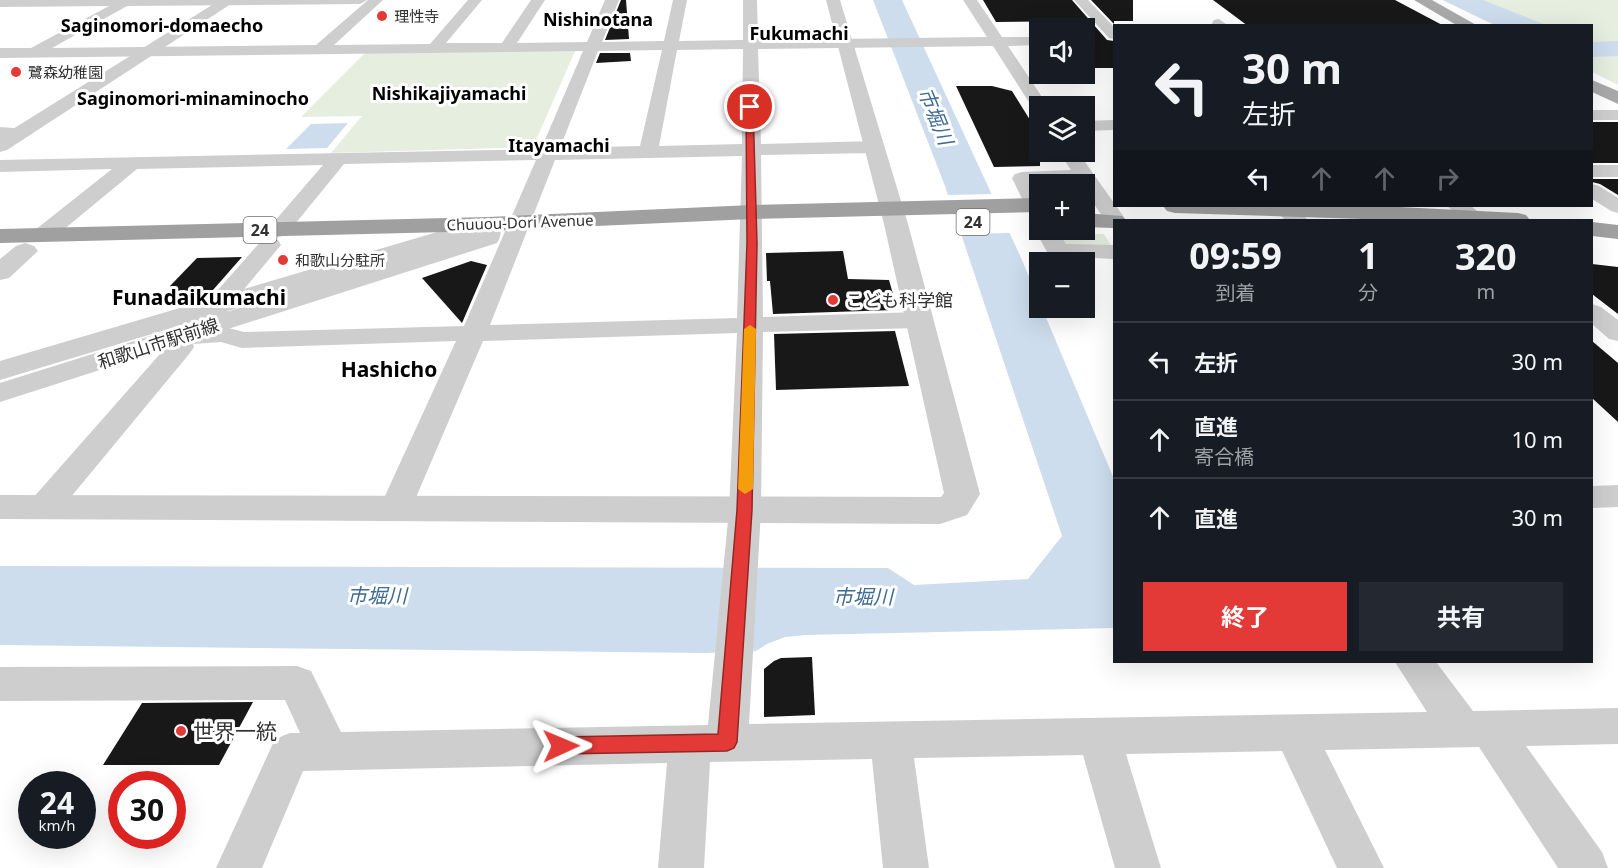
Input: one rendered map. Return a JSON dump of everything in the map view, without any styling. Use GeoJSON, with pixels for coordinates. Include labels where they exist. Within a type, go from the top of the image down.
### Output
{"type":"FeatureCollection","features":[{"type":"Feature","properties":{"kind":"highway"},"geometry":{"type":"LineString","coordinates":[[1198,207],[1469,214],[1510,219]]}},
{"type":"Feature","properties":{"kind":"highway","name":"Chuuou-Dori Avenue"},"geometry":{"type":"LineString","coordinates":[[0,236],[23,246],[1029,211]]}},
{"type":"Feature","properties":{"kind":"highway"},"geometry":{"type":"LineString","coordinates":[[1593,229],[1618,232]]}},
{"type":"Feature","properties":{"kind":"highway","name":"Chuuou-Dori Avenue"},"geometry":{"type":"LineString","coordinates":[[274,237],[430,240]]}},
{"type":"Feature","properties":{"kind":"highway"},"geometry":{"type":"LineString","coordinates":[[1593,245],[1618,248]]}},
{"type":"Feature","properties":{"kind":"main road"},"geometry":{"type":"LineString","coordinates":[[1421,0],[1467,24]]}},
{"type":"Feature","properties":{"kind":"main road"},"geometry":{"type":"LineString","coordinates":[[1593,86],[1618,98]]}},
{"type":"Feature","properties":{"kind":"street"},"geometry":{"type":"LineString","coordinates":[[0,3],[360,0]]}},
{"type":"Feature","properties":{"kind":"street"},"geometry":{"type":"LineString","coordinates":[[320,49],[376,0]]}},
{"type":"Feature","properties":{"kind":"street"},"geometry":{"type":"LineString","coordinates":[[435,47],[476,0]]}},
{"type":"Feature","properties":{"kind":"street"},"geometry":{"type":"LineString","coordinates":[[507,46],[538,0]]}},
{"type":"Feature","properties":{"kind":"street"},"geometry":{"type":"LineString","coordinates":[[395,509],[473,334],[502,230],[547,154],[612,0]]}},
{"type":"Feature","properties":{"kind":"street"},"geometry":{"type":"LineString","coordinates":[[648,152],[680,0]]}},
{"type":"Feature","properties":{"kind":"street"},"geometry":{"type":"LineString","coordinates":[[681,868],[709,743],[733,672],[743,524],[750,324],[752,220],[750,0]]}},
{"type":"Feature","properties":{"kind":"street"},"geometry":{"type":"LineString","coordinates":[[0,507],[395,509],[743,524],[940,512],[954,506],[962,494],[894,216],[833,0]]}},
{"type":"Feature","properties":{"kind":"street"},"geometry":{"type":"LineString","coordinates":[[970,0],[1033,96]]}},
{"type":"Feature","properties":{"kind":"street"},"geometry":{"type":"LineString","coordinates":[[1081,0],[1113,36]]}},
{"type":"Feature","properties":{"kind":"street"},"geometry":{"type":"LineString","coordinates":[[0,14],[26,1]]}},
{"type":"Feature","properties":{"kind":"street"},"geometry":{"type":"LineString","coordinates":[[31,52],[128,1]]}},
{"type":"Feature","properties":{"kind":"street"},"geometry":{"type":"LineString","coordinates":[[0,146],[229,1]]}},
{"type":"Feature","properties":{"kind":"street"},"geometry":{"type":"LineString","coordinates":[[1095,40],[1113,37]]}},
{"type":"Feature","properties":{"kind":"street"},"geometry":{"type":"LineString","coordinates":[[0,53],[1029,41]]}},
{"type":"Feature","properties":{"kind":"street"},"geometry":{"type":"LineString","coordinates":[[1593,115],[1618,115]]}},
{"type":"Feature","properties":{"kind":"street"},"geometry":{"type":"LineString","coordinates":[[1095,126],[1113,125]]}},
{"type":"Feature","properties":{"kind":"street"},"geometry":{"type":"LineString","coordinates":[[0,132],[21,133]]}},
{"type":"Feature","properties":{"kind":"street"},"geometry":{"type":"LineString","coordinates":[[0,166],[875,147]]}},
{"type":"Feature","properties":{"kind":"street"},"geometry":{"type":"LineString","coordinates":[[213,316],[338,159]]}},
{"type":"Feature","properties":{"kind":"street"},"geometry":{"type":"LineString","coordinates":[[0,272],[23,246],[132,163]]}},
{"type":"Feature","properties":{"kind":"street"},"geometry":{"type":"LineString","coordinates":[[1593,171],[1618,171]]}},
{"type":"Feature","properties":{"kind":"street"},"geometry":{"type":"LineString","coordinates":[[1029,178],[1022,178],[1029,211]]}},
{"type":"Feature","properties":{"kind":"street"},"geometry":{"type":"LineString","coordinates":[[1095,191],[1107,211]]}},
{"type":"Feature","properties":{"kind":"street"},"geometry":{"type":"LineString","coordinates":[[1593,191],[1618,207]]}},
{"type":"Feature","properties":{"kind":"street","name":"和歌山市駅前線"},"geometry":{"type":"LineString","coordinates":[[0,393],[178,337],[213,316],[430,240],[502,230]]}},
{"type":"Feature","properties":{"kind":"street","name":"和歌山市駅前線"},"geometry":{"type":"LineString","coordinates":[[0,371],[213,316],[502,230]]}},
{"type":"Feature","properties":{"kind":"street"},"geometry":{"type":"LineString","coordinates":[[1051,240],[1055,247],[1061,251],[1113,252]]}},
{"type":"Feature","properties":{"kind":"street"},"geometry":{"type":"LineString","coordinates":[[1593,314],[1618,333]]}},
{"type":"Feature","properties":{"kind":"street"},"geometry":{"type":"LineString","coordinates":[[44,507],[181,347],[178,337],[223,334],[242,340],[918,320]]}},
{"type":"Feature","properties":{"kind":"street"},"geometry":{"type":"LineString","coordinates":[[1593,497],[1618,496]]}},
{"type":"Feature","properties":{"kind":"street"},"geometry":{"type":"LineString","coordinates":[[1415,663],[1476,728],[1585,868]]}},
{"type":"Feature","properties":{"kind":"street"},"geometry":{"type":"LineString","coordinates":[[0,684],[297,683],[329,751]]}},
{"type":"Feature","properties":{"kind":"street"},"geometry":{"type":"LineString","coordinates":[[239,868],[290,752],[1618,726]]}},
{"type":"Feature","properties":{"kind":"street"},"geometry":{"type":"LineString","coordinates":[[1295,734],[1361,868]]}},
{"type":"Feature","properties":{"kind":"street"},"geometry":{"type":"LineString","coordinates":[[1099,736],[1138,868]]}},
{"type":"Feature","properties":{"kind":"street"},"geometry":{"type":"LineString","coordinates":[[891,740],[906,868]]}},
{"type":"Feature","properties":{"kind":"shaded area"},"geometry":{"type":"Polygon","coordinates":[[[1442,0],[1618,0],[1618,85],[1593,72],[1593,24],[1492,24],[1442,0]]]}},
{"type":"Feature","properties":{"kind":"shaded area"},"geometry":{"type":"Polygon","coordinates":[[[576,49],[533,147],[331,153],[362,116],[301,117],[366,52],[576,49]]]}},
{"type":"Feature","properties":{"kind":"shaded area"},"geometry":{"type":"Polygon","coordinates":[[[1095,234],[1104,234],[1112,247],[1066,246],[1062,240],[1095,240],[1095,234]]]}},
{"type":"Feature","properties":{"kind":"water","name":"市堀川"},"geometry":{"type":"Polygon","coordinates":[[[873,0],[902,0],[1029,277],[1029,318],[1046,318],[1113,477],[1113,628],[805,635],[785,637],[756,651],[706,653],[0,645],[0,566],[888,568],[914,585],[1028,579],[1062,536],[945,186],[873,0]]]}},
{"type":"Feature","properties":{"kind":"water"},"geometry":{"type":"Polygon","coordinates":[[[1443,0],[1483,0],[1543,24],[1493,24],[1443,0]]]}},
{"type":"Feature","properties":{"kind":"water"},"geometry":{"type":"Polygon","coordinates":[[[1618,41],[1618,56],[1593,57],[1593,42],[1618,41]]]}},
{"type":"Feature","properties":{"kind":"water"},"geometry":{"type":"Polygon","coordinates":[[[348,123],[327,148],[286,149],[311,124],[348,123]]]}},
{"type":"Feature","properties":{"kind":"pier"},"geometry":{"type":"Polygon","coordinates":[[[994,194],[1013,233],[957,234],[945,195],[994,194]]]}},
{"type":"Feature","properties":{"kind":"building"},"geometry":{"type":"Polygon","coordinates":[[[621,0],[626,0],[629,39],[605,40],[621,0]]]}},
{"type":"Feature","properties":{"kind":"building"},"geometry":{"type":"Polygon","coordinates":[[[983,0],[1072,0],[1088,18],[1029,18],[1029,22],[996,22],[983,0]]]}},
{"type":"Feature","properties":{"kind":"building"},"geometry":{"type":"Polygon","coordinates":[[[1091,0],[1133,0],[1133,21],[1114,21],[1114,24],[1091,0]]]}},
{"type":"Feature","properties":{"kind":"building"},"geometry":{"type":"Polygon","coordinates":[[[1213,0],[1395,0],[1440,24],[1245,24],[1213,0]]]}},
{"type":"Feature","properties":{"kind":"building"},"geometry":{"type":"Polygon","coordinates":[[[1095,26],[1107,40],[1113,41],[1113,68],[1095,68],[1095,26]]]}},
{"type":"Feature","properties":{"kind":"building"},"geometry":{"type":"Polygon","coordinates":[[[600,53],[630,53],[631,61],[596,63],[600,53]]]}},
{"type":"Feature","properties":{"kind":"building"},"geometry":{"type":"Polygon","coordinates":[[[956,86],[992,86],[1012,91],[1029,118],[1029,162],[1040,162],[1040,166],[994,167],[956,86]]]}},
{"type":"Feature","properties":{"kind":"building"},"geometry":{"type":"Polygon","coordinates":[[[1593,122],[1618,122],[1618,163],[1593,163],[1593,122]]]}},
{"type":"Feature","properties":{"kind":"building"},"geometry":{"type":"Polygon","coordinates":[[[1593,179],[1618,179],[1618,195],[1593,182],[1593,179]]]}},
{"type":"Feature","properties":{"kind":"building","name":"こども科学館"},"geometry":{"type":"Polygon","coordinates":[[[843,251],[848,279],[889,280],[897,308],[895,310],[773,314],[770,281],[767,281],[766,253],[843,251]]]}},
{"type":"Feature","properties":{"kind":"building"},"geometry":{"type":"Polygon","coordinates":[[[242,257],[213,290],[178,301],[170,286],[197,258],[242,257]]]}},
{"type":"Feature","properties":{"kind":"building"},"geometry":{"type":"Polygon","coordinates":[[[471,261],[487,265],[462,323],[422,278],[471,261]]]}},
{"type":"Feature","properties":{"kind":"building"},"geometry":{"type":"Polygon","coordinates":[[[1593,264],[1618,267],[1618,314],[1593,295],[1593,264]]]}},
{"type":"Feature","properties":{"kind":"building"},"geometry":{"type":"Polygon","coordinates":[[[895,331],[909,386],[776,390],[774,334],[895,331]]]}},
{"type":"Feature","properties":{"kind":"building"},"geometry":{"type":"Polygon","coordinates":[[[1593,342],[1618,363],[1618,422],[1593,399],[1593,342]]]}},
{"type":"Feature","properties":{"kind":"building"},"geometry":{"type":"Polygon","coordinates":[[[812,657],[815,715],[764,717],[764,669],[781,658],[812,657]]]}},
{"type":"Feature","properties":{"kind":"building","name":"世界一統"},"geometry":{"type":"Polygon","coordinates":[[[253,702],[219,765],[103,765],[142,703],[253,702]]]}},
{"type":"Feature","properties":{"kind":"slow traffic"},"geometry":{"type":"LineString","coordinates":[[745,489],[750,329]]}},
{"type":"Feature","properties":{"kind":"place","name":"理性寺"},"geometry":{"type":"Point","coordinates":[382,16]}},
{"type":"Feature","properties":{"kind":"place","name":"鷺森幼稚園"},"geometry":{"type":"Point","coordinates":[16,72]}},
{"type":"Feature","properties":{"kind":"place","name":"和歌山分駐所"},"geometry":{"type":"Point","coordinates":[283,260]}},
{"type":"Feature","properties":{"kind":"place","name":"こども科学館"},"geometry":{"type":"Point","coordinates":[833,300]}},
{"type":"Feature","properties":{"kind":"place","name":"世界一統"},"geometry":{"type":"Point","coordinates":[181,731]}},
{"type":"Feature","properties":{"kind":"district","name":"Nishinotana"},"geometry":{"type":"Point","coordinates":[598,19]}},
{"type":"Feature","properties":{"kind":"district","name":"Saginomori-domaecho"},"geometry":{"type":"Point","coordinates":[162,25]}},
{"type":"Feature","properties":{"kind":"district","name":"Fukumachi"},"geometry":{"type":"Point","coordinates":[799,33]}},
{"type":"Feature","properties":{"kind":"district","name":"Nishikajiyamachi"},"geometry":{"type":"Point","coordinates":[449,93]}},
{"type":"Feature","properties":{"kind":"district","name":"Saginomori-minaminocho"},"geometry":{"type":"Point","coordinates":[193,98]}},
{"type":"Feature","properties":{"kind":"district","name":"Itayamachi"},"geometry":{"type":"Point","coordinates":[559,145]}},
{"type":"Feature","properties":{"kind":"district","name":"Funadaikumachi"},"geometry":{"type":"Point","coordinates":[199,297]}},
{"type":"Feature","properties":{"kind":"district","name":"Hashicho"},"geometry":{"type":"Point","coordinates":[389,369]}},
{"type":"Feature","properties":{"kind":"route"},"geometry":{"type":"LineString","coordinates":[[561,746],[727,742],[745,510],[752,243],[750,107]]}}]}
